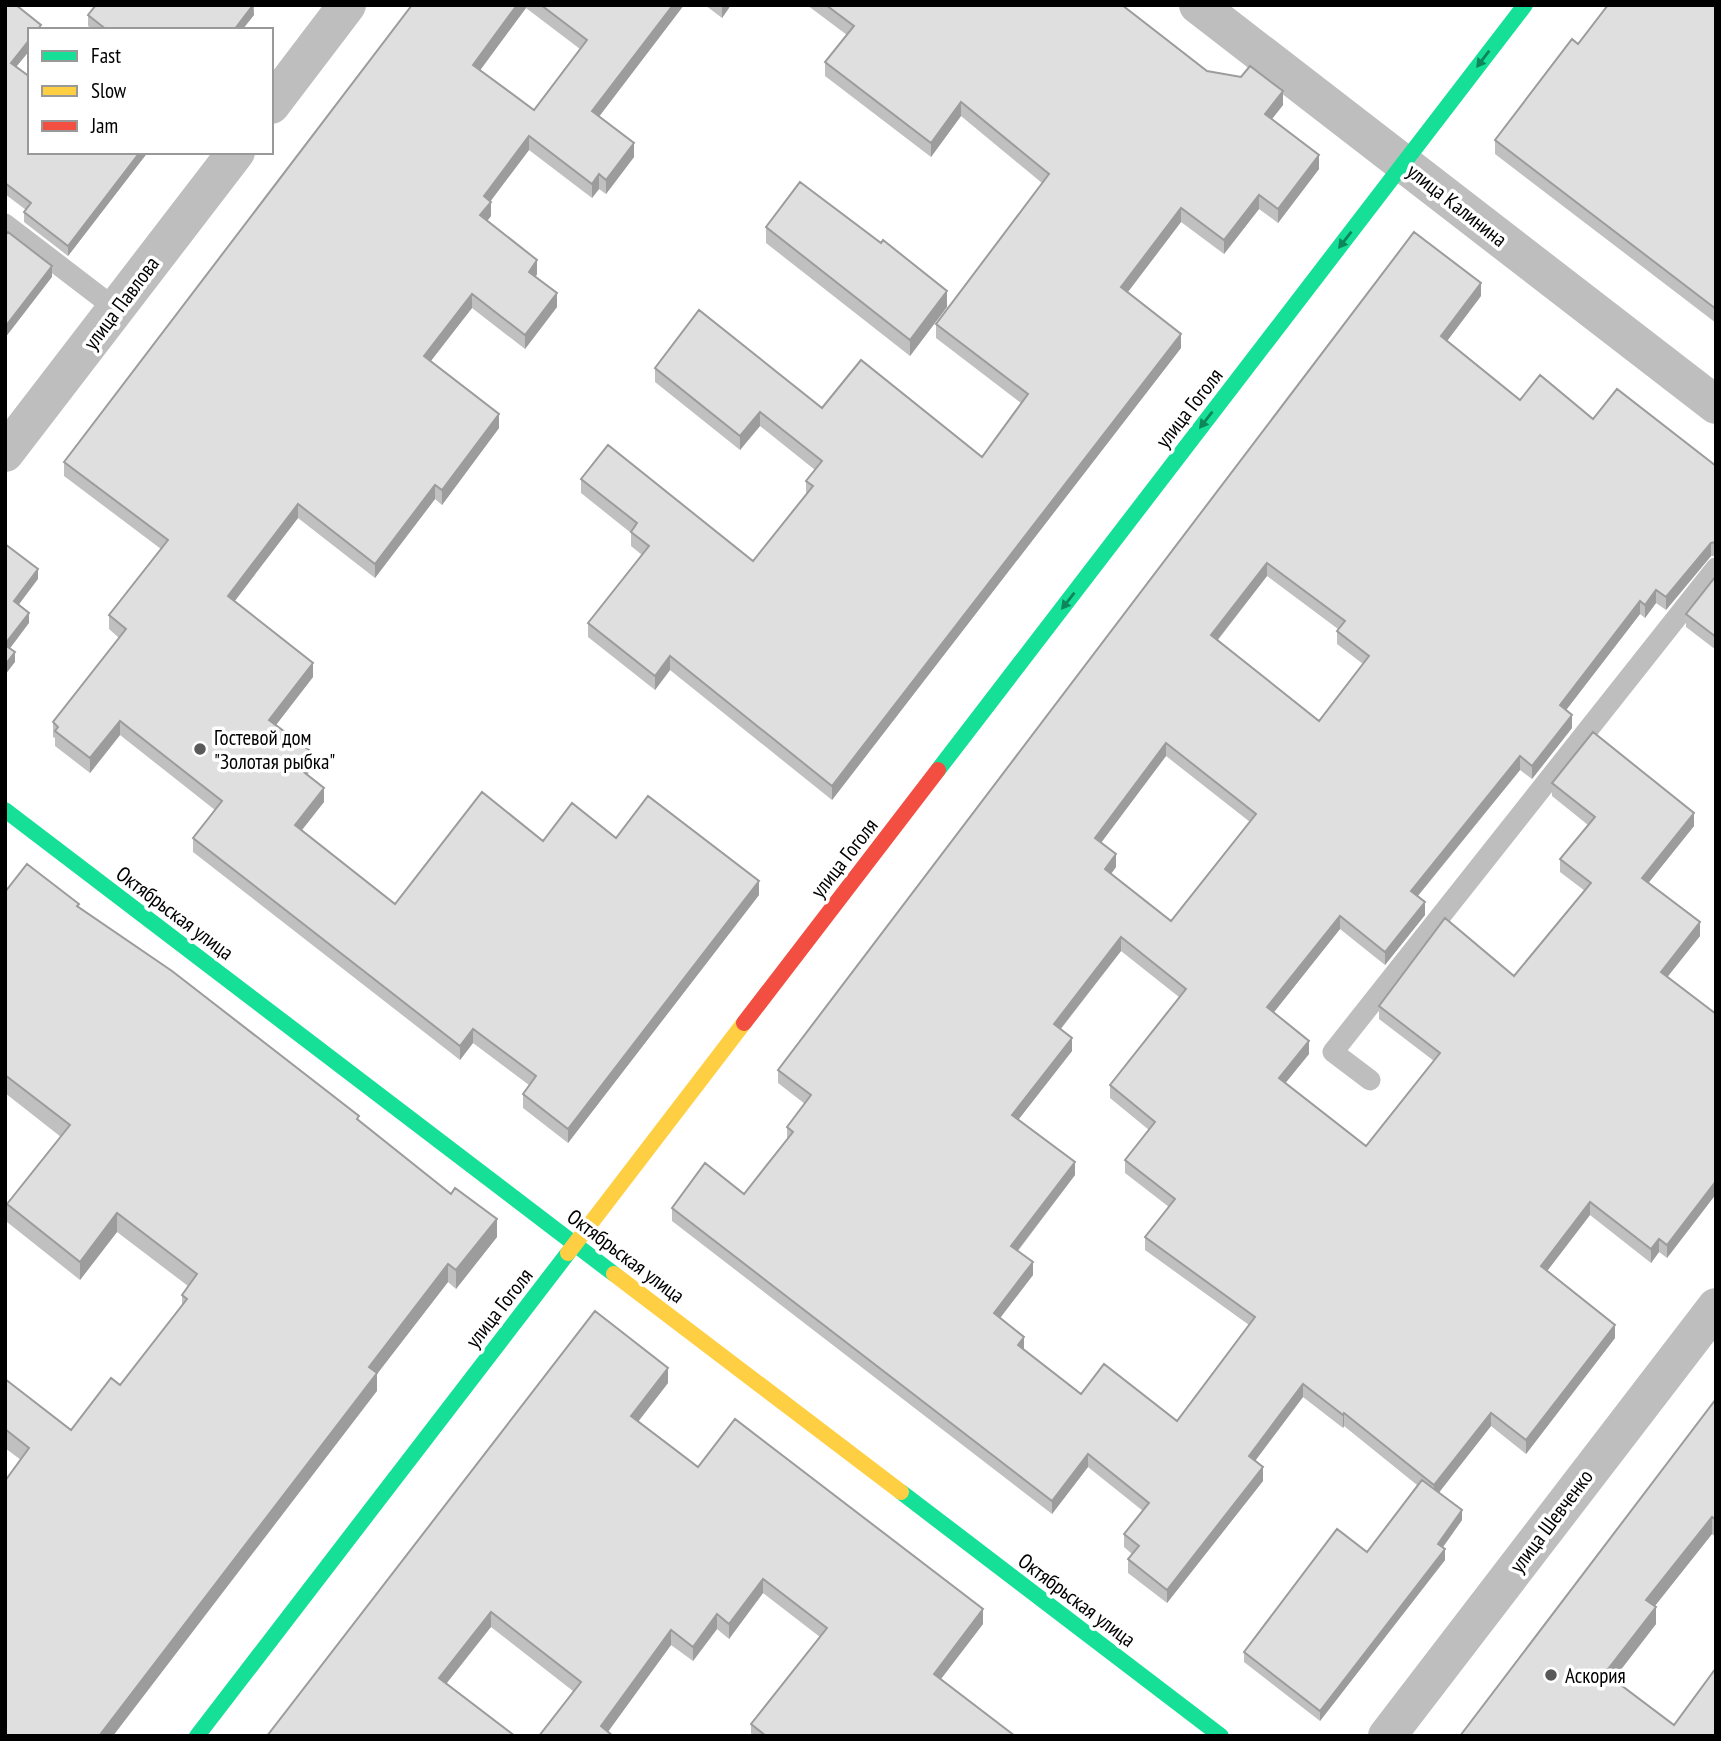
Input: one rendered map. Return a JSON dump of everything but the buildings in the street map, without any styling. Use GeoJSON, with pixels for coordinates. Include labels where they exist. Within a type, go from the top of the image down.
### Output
{"type":"FeatureCollection","features":[{"type":"Feature","properties":{"kind":"street"},"geometry":{"type":"LineString","coordinates":[[273,102],[347,5]]}},
{"type":"Feature","properties":{"kind":"street","name":"улица Калинина"},"geometry":{"type":"LineString","coordinates":[[1198,5],[1716,405]]}},
{"type":"Feature","properties":{"kind":"street","name":"улица Гоголя"},"geometry":{"type":"LineString","coordinates":[[197,1736],[1525,5]]}},
{"type":"Feature","properties":{"kind":"street","name":"улица Павлова"},"geometry":{"type":"LineString","coordinates":[[5,453],[234,154]]}},
{"type":"Feature","properties":{"kind":"street","name":"Октябрьская улица"},"geometry":{"type":"LineString","coordinates":[[5,810],[1221,1736]]}},
{"type":"Feature","properties":{"kind":"street","name":"улица Шевченко"},"geometry":{"type":"LineString","coordinates":[[1387,1736],[1716,1307]]}},
{"type":"Feature","properties":{"kind":"lane"},"geometry":{"type":"LineString","coordinates":[[5,223],[117,309]]}},
{"type":"Feature","properties":{"kind":"lane"},"geometry":{"type":"LineString","coordinates":[[1370,1080],[1333,1052],[1716,568]]}},
{"type":"Feature","properties":{"kind":"traffic: fast"},"geometry":{"type":"LineString","coordinates":[[938,770],[1525,5]]}},
{"type":"Feature","properties":{"kind":"traffic: fast"},"geometry":{"type":"LineString","coordinates":[[5,810],[614,1274]]}},
{"type":"Feature","properties":{"kind":"traffic: fast"},"geometry":{"type":"LineString","coordinates":[[197,1736],[568,1253]]}},
{"type":"Feature","properties":{"kind":"traffic: fast"},"geometry":{"type":"LineString","coordinates":[[901,1492],[1221,1736]]}},
{"type":"Feature","properties":{"kind":"traffic: slow"},"geometry":{"type":"LineString","coordinates":[[568,1253],[744,1023]]}},
{"type":"Feature","properties":{"kind":"traffic: slow"},"geometry":{"type":"LineString","coordinates":[[614,1274],[901,1492]]}},
{"type":"Feature","properties":{"kind":"traffic: jam"},"geometry":{"type":"LineString","coordinates":[[744,1023],[938,770]]}},
{"type":"Feature","properties":{"kind":"place","name":"Гостевой дом \"Золотая рыбка\""},"geometry":{"type":"Point","coordinates":[200,749]}},
{"type":"Feature","properties":{"kind":"place","name":"Аскория"},"geometry":{"type":"Point","coordinates":[1551,1675]}}]}
